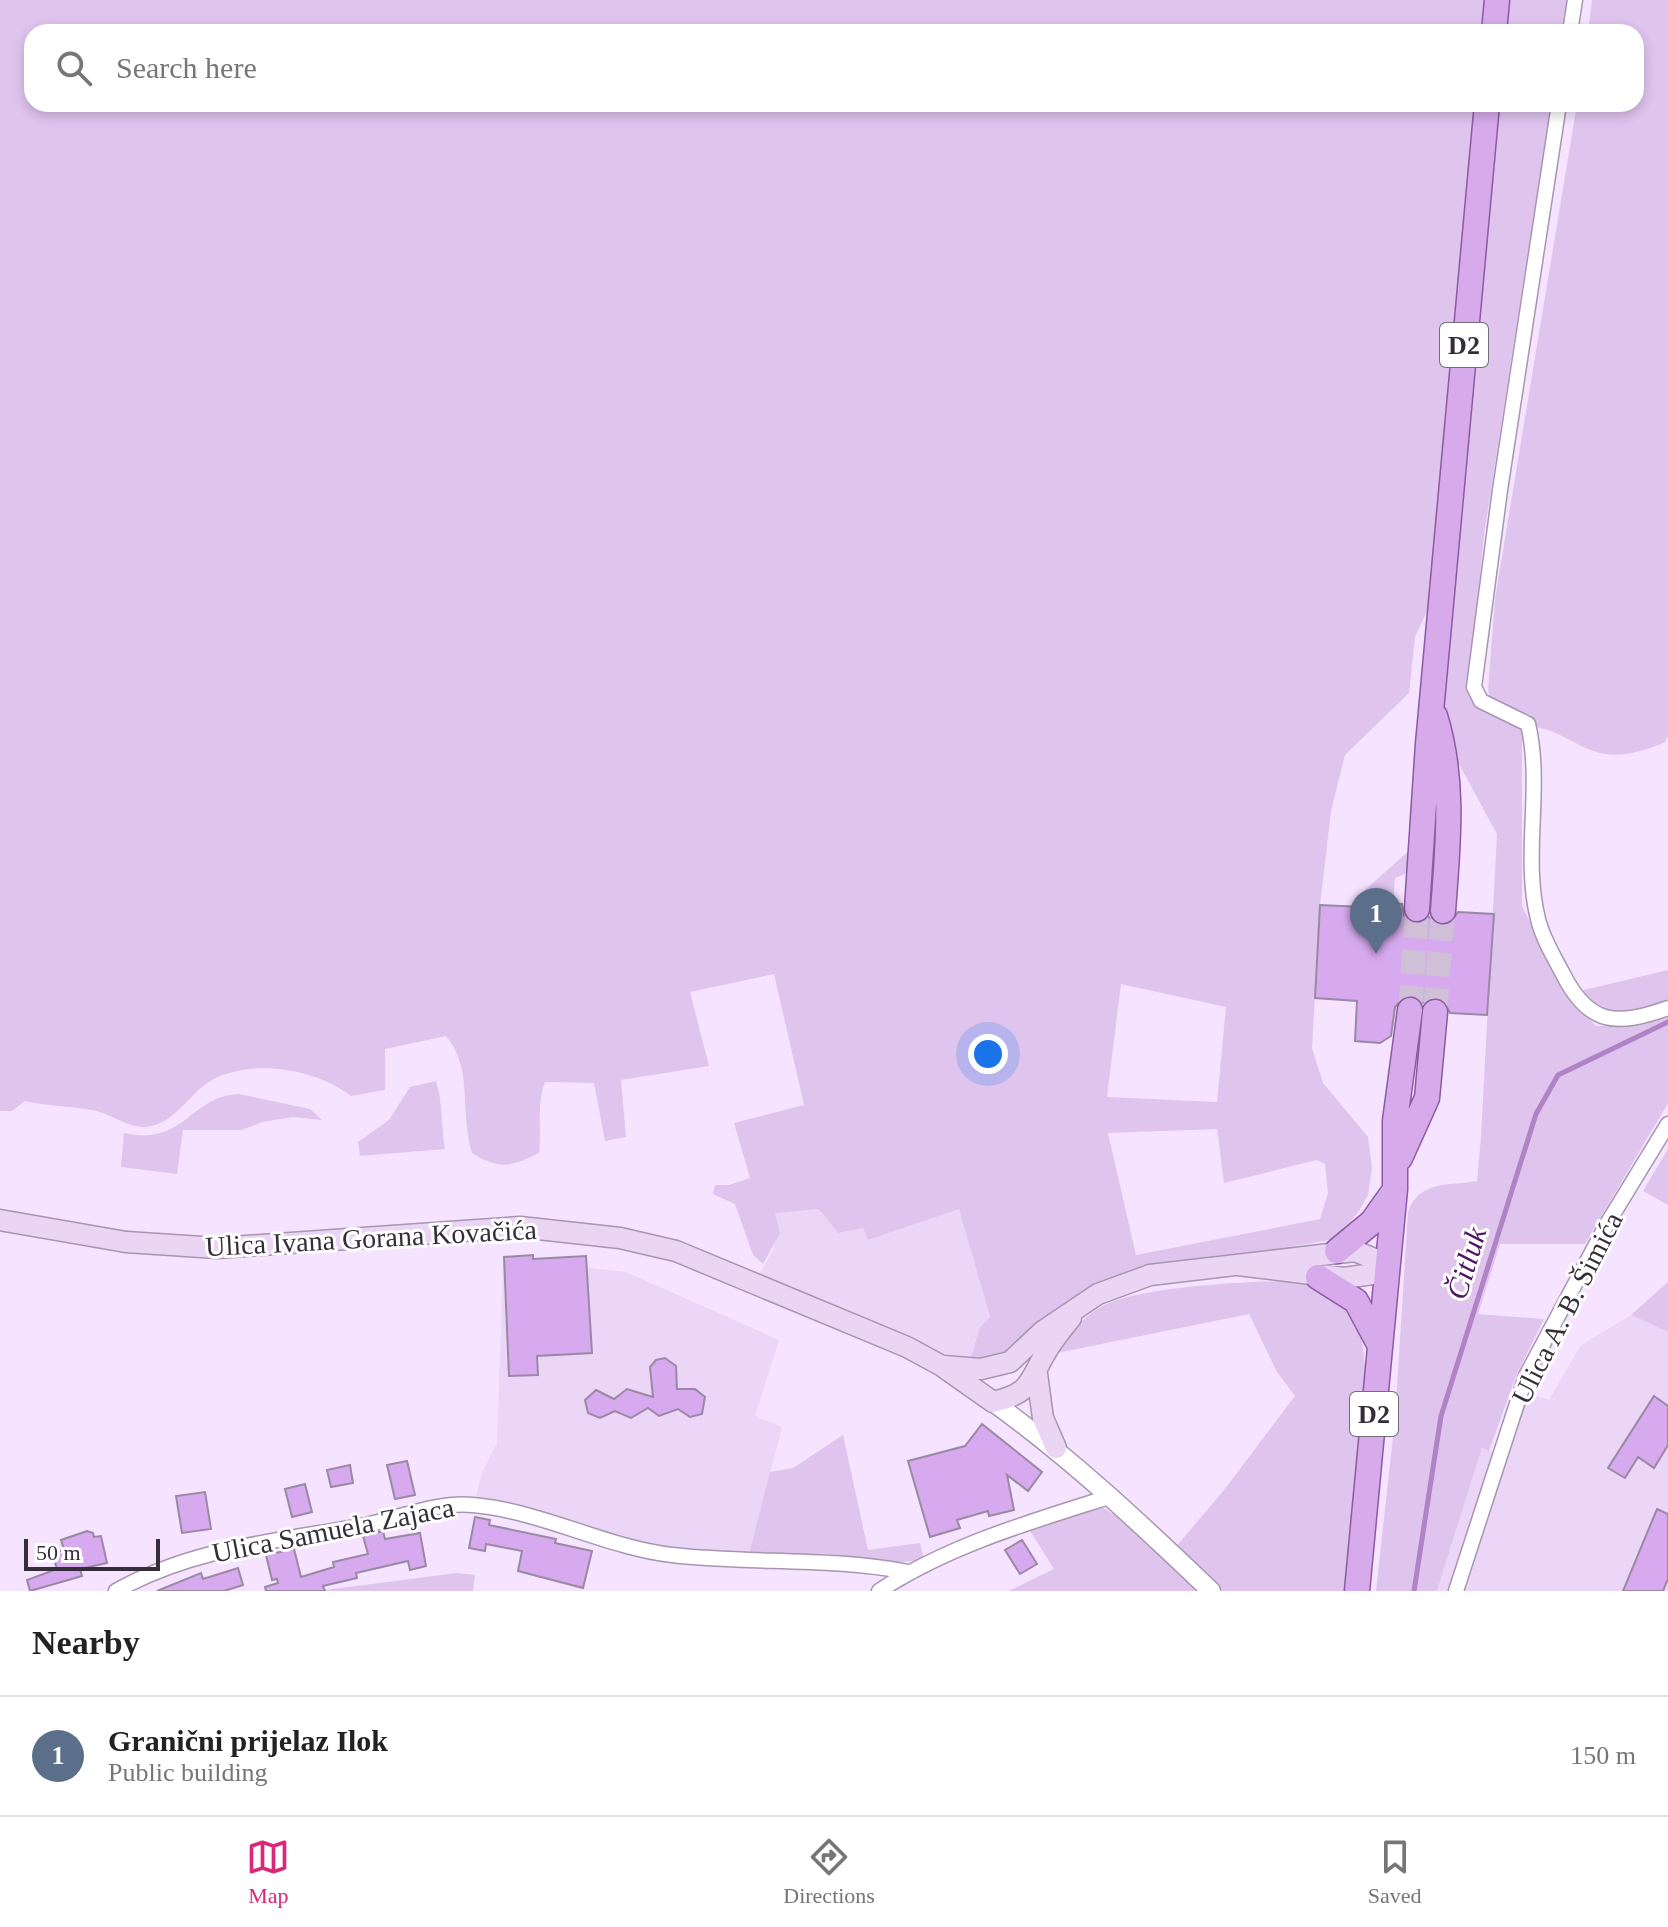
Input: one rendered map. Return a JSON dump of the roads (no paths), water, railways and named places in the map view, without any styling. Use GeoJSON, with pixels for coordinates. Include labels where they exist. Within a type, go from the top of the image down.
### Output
{"type":"FeatureCollection","features":[{"type":"Feature","properties":{"kind":"main road"},"geometry":{"type":"LineString","coordinates":[[1495,24],[1497,0]]}},
{"type":"Feature","properties":{"kind":"main road","name":"D2"},"geometry":{"type":"LineString","coordinates":[[1417,909],[1486,112]]}},
{"type":"Feature","properties":{"kind":"main road","name":"D2"},"geometry":{"type":"LineString","coordinates":[[1434,709],[1446,750],[1449,785],[1443,911]]}},
{"type":"Feature","properties":{"kind":"main road","name":"D2"},"geometry":{"type":"LineString","coordinates":[[1357,1591],[1396,1180],[1395,1121],[1410,1010]]}},
{"type":"Feature","properties":{"kind":"main road","name":"D2"},"geometry":{"type":"LineString","coordinates":[[1396,1180],[1409,1133],[1427,1098],[1435,1012]]}},
{"type":"Feature","properties":{"kind":"main road"},"geometry":{"type":"LineString","coordinates":[[1337,1251],[1372,1222],[1396,1180]]}},
{"type":"Feature","properties":{"kind":"main road","name":"Ulica Ivana Gorana Kovačića"},"geometry":{"type":"LineString","coordinates":[[0,1220],[126,1242],[217,1248],[520,1227],[620,1238],[676,1251],[907,1347],[942,1366],[993,1402]]}},
{"type":"Feature","properties":{"kind":"main road"},"geometry":{"type":"LineString","coordinates":[[993,1402],[996,1384],[1010,1362],[1043,1331],[1098,1294],[1150,1275],[1337,1251],[1366,1254],[1387,1272]]}},
{"type":"Feature","properties":{"kind":"main road"},"geometry":{"type":"LineString","coordinates":[[1238,1265],[1318,1277],[1361,1278],[1387,1272]]}},
{"type":"Feature","properties":{"kind":"main road"},"geometry":{"type":"LineString","coordinates":[[1318,1277],[1356,1301],[1380,1345]]}},
{"type":"Feature","properties":{"kind":"main road"},"geometry":{"type":"LineString","coordinates":[[993,1402],[1027,1388],[1037,1374],[1044,1355],[1079,1307]]}},
{"type":"Feature","properties":{"kind":"main road"},"geometry":{"type":"LineString","coordinates":[[942,1366],[981,1369],[1010,1362]]}},
{"type":"Feature","properties":{"kind":"main road"},"geometry":{"type":"LineString","coordinates":[[1037,1374],[1043,1418],[1056,1448]]}},
{"type":"Feature","properties":{"kind":"street"},"geometry":{"type":"LineString","coordinates":[[1571,24],[1575,0]]}},
{"type":"Feature","properties":{"kind":"street"},"geometry":{"type":"LineString","coordinates":[[1558,112],[1498,505],[1474,687],[1481,701],[1528,724],[1533,883],[1538,920],[1573,994],[1597,1016],[1612,1020],[1629,1019],[1668,1008]]}},
{"type":"Feature","properties":{"kind":"street","name":"Ulica A. B. Šimića"},"geometry":{"type":"LineString","coordinates":[[1456,1591],[1526,1376],[1607,1224],[1668,1124]]}},
{"type":"Feature","properties":{"kind":"street","name":"Ulica Ivana Gorana Kovačića"},"geometry":{"type":"LineString","coordinates":[[993,1402],[1056,1448],[1112,1496],[1211,1591]]}},
{"type":"Feature","properties":{"kind":"street","name":"Ulica Samuela Zajaca"},"geometry":{"type":"LineString","coordinates":[[116,1591],[173,1563],[226,1549],[471,1504],[517,1513],[667,1554],[722,1560],[823,1561],[908,1572],[1026,1523],[1112,1496]]}},
{"type":"Feature","properties":{"kind":"street"},"geometry":{"type":"LineString","coordinates":[[879,1591],[908,1572]]}},
{"type":"Feature","properties":{"kind":"waterway","name":"Čitluk"},"geometry":{"type":"LineString","coordinates":[[1414,1591],[1441,1416],[1536,1114],[1558,1075],[1668,1022]]}},
{"type":"Feature","properties":{"kind":"tunnel"},"geometry":{"type":"LineString","coordinates":[[1410,1010],[1417,909]]}},
{"type":"Feature","properties":{"kind":"tunnel"},"geometry":{"type":"LineString","coordinates":[[1435,1012],[1443,911]]}},
{"type":"Feature","properties":{"kind":"place","name":"Granični prijelaz Ilok"},"geometry":{"type":"Point","coordinates":[1376,954]}}]}
